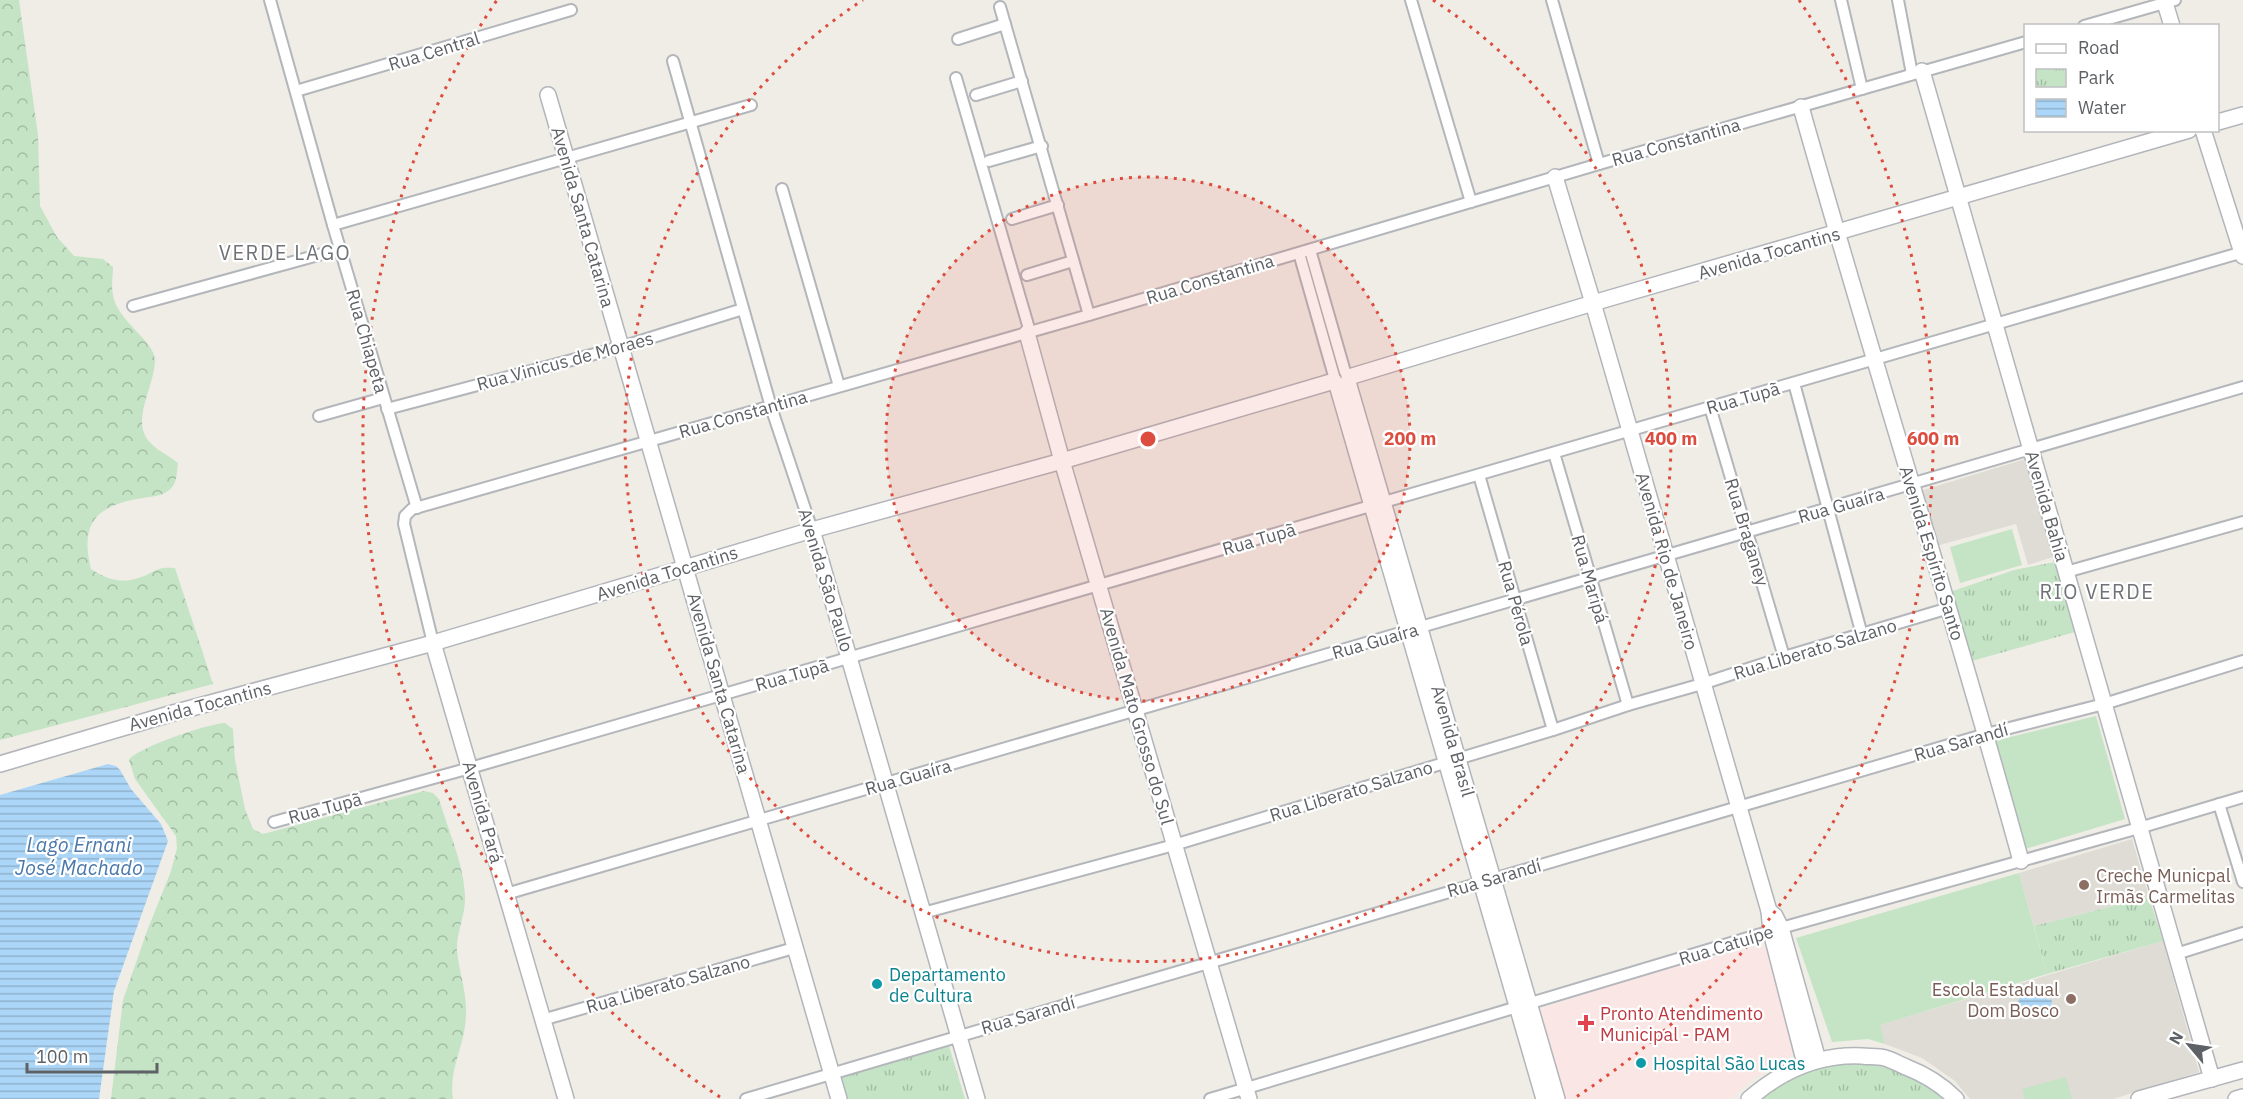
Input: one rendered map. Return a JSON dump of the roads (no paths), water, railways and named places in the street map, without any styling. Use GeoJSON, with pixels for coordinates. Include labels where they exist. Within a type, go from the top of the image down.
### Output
{"type":"FeatureCollection","features":[{"type":"Feature","properties":{"kind":"street","name":"Rua Chiapeta"},"geometry":{"type":"LineString","coordinates":[[270,0],[383,398],[417,508]]}},
{"type":"Feature","properties":{"kind":"street"},"geometry":{"type":"LineString","coordinates":[[1411,0],[1471,202]]}},
{"type":"Feature","properties":{"kind":"street"},"geometry":{"type":"LineString","coordinates":[[1552,0],[1599,164]]}},
{"type":"Feature","properties":{"kind":"street"},"geometry":{"type":"LineString","coordinates":[[1841,0],[1862,89]]}},
{"type":"Feature","properties":{"kind":"street"},"geometry":{"type":"LineString","coordinates":[[1898,0],[1917,73]]}},
{"type":"Feature","properties":{"kind":"street"},"geometry":{"type":"LineString","coordinates":[[2091,24],[2170,1],[2172,24]]}},
{"type":"Feature","properties":{"kind":"street"},"geometry":{"type":"LineString","coordinates":[[1000,7],[1089,315]]}},
{"type":"Feature","properties":{"kind":"street","name":"Rua Central"},"geometry":{"type":"LineString","coordinates":[[297,92],[571,10]]}},
{"type":"Feature","properties":{"kind":"street"},"geometry":{"type":"LineString","coordinates":[[958,39],[1005,24]]}},
{"type":"Feature","properties":{"kind":"street","name":"Rua Constantina"},"geometry":{"type":"LineString","coordinates":[[417,508],[2024,42]]}},
{"type":"Feature","properties":{"kind":"street","name":"Avenida São Paulo"},"geometry":{"type":"LineString","coordinates":[[673,61],[771,407],[812,530],[977,1099]]}},
{"type":"Feature","properties":{"kind":"street","name":"Avenida Bahia"},"geometry":{"type":"LineString","coordinates":[[1917,73],[1958,198],[1995,324],[2212,1079]]}},
{"type":"Feature","properties":{"kind":"street"},"geometry":{"type":"LineString","coordinates":[[956,78],[1029,332]]}},
{"type":"Feature","properties":{"kind":"street"},"geometry":{"type":"LineString","coordinates":[[976,95],[1022,81]]}},
{"type":"Feature","properties":{"kind":"street","name":"Avenida Santa Catarina"},"geometry":{"type":"LineString","coordinates":[[548,95],[839,1099]]}},
{"type":"Feature","properties":{"kind":"street"},"geometry":{"type":"LineString","coordinates":[[333,225],[750,105]]}},
{"type":"Feature","properties":{"kind":"street","name":"Avenida Espírito Santo"},"geometry":{"type":"LineString","coordinates":[[1801,107],[1986,734],[2021,861]]}},
{"type":"Feature","properties":{"kind":"street"},"geometry":{"type":"LineString","coordinates":[[2219,121],[2243,115]]}},
{"type":"Feature","properties":{"kind":"street","name":"Avenida Tocantins"},"geometry":{"type":"LineString","coordinates":[[0,764],[173,713],[434,643],[812,530],[1062,461],[1593,303],[2182,132]]}},
{"type":"Feature","properties":{"kind":"street"},"geometry":{"type":"LineString","coordinates":[[2204,132],[2243,254]]}},
{"type":"Feature","properties":{"kind":"street"},"geometry":{"type":"LineString","coordinates":[[989,161],[1041,146]]}},
{"type":"Feature","properties":{"kind":"street","name":"Avenida Rio de Janeiro"},"geometry":{"type":"LineString","coordinates":[[1555,177],[1738,807],[1769,911],[1775,916],[1776,930]]}},
{"type":"Feature","properties":{"kind":"street"},"geometry":{"type":"LineString","coordinates":[[782,189],[839,386]]}},
{"type":"Feature","properties":{"kind":"street"},"geometry":{"type":"LineString","coordinates":[[1012,219],[1058,205]]}},
{"type":"Feature","properties":{"kind":"street"},"geometry":{"type":"LineString","coordinates":[[133,306],[340,249]]}},
{"type":"Feature","properties":{"kind":"street","name":"Avenida Brasil"},"geometry":{"type":"LineString","coordinates":[[1305,251],[1524,1006],[1557,1099]]}},
{"type":"Feature","properties":{"kind":"street","name":"Rua Tupã"},"geometry":{"type":"LineString","coordinates":[[274,822],[470,768],[1710,407],[1876,361],[1995,324],[2243,254]]}},
{"type":"Feature","properties":{"kind":"street"},"geometry":{"type":"LineString","coordinates":[[1027,275],[1073,261]]}},
{"type":"Feature","properties":{"kind":"street","name":"Rua Vinicus de Moraes"},"geometry":{"type":"LineString","coordinates":[[387,409],[621,347],[743,309]]}},
{"type":"Feature","properties":{"kind":"street","name":"Avenida Mato Grosso do Sul"},"geometry":{"type":"LineString","coordinates":[[1029,332],[1062,461],[1247,1094]]}},
{"type":"Feature","properties":{"kind":"street"},"geometry":{"type":"LineString","coordinates":[[1794,383],[1862,635]]}},
{"type":"Feature","properties":{"kind":"street","name":"Rua Guaíra"},"geometry":{"type":"LineString","coordinates":[[506,894],[2243,387]]}},
{"type":"Feature","properties":{"kind":"street"},"geometry":{"type":"LineString","coordinates":[[319,416],[383,398]]}},
{"type":"Feature","properties":{"kind":"street","name":"Rua Braganey"},"geometry":{"type":"LineString","coordinates":[[1710,407],[1784,657]]}},
{"type":"Feature","properties":{"kind":"street","name":"Rua Maripá"},"geometry":{"type":"LineString","coordinates":[[1554,453],[1628,705]]}},
{"type":"Feature","properties":{"kind":"street","name":"Rua Pérola"},"geometry":{"type":"LineString","coordinates":[[1479,475],[1553,730]]}},
{"type":"Feature","properties":{"kind":"street","name":"Avenida Pará"},"geometry":{"type":"LineString","coordinates":[[417,508],[406,514],[404,524],[434,643],[566,1099]]}},
{"type":"Feature","properties":{"kind":"street"},"geometry":{"type":"LineString","coordinates":[[2066,573],[2243,522]]}},
{"type":"Feature","properties":{"kind":"street","name":"Rua Liberato Salzano"},"geometry":{"type":"LineString","coordinates":[[923,913],[1174,845],[1948,608]]}},
{"type":"Feature","properties":{"kind":"street","name":"Rua Sarandí"},"geometry":{"type":"LineString","coordinates":[[746,1099],[831,1072],[1986,734],[2104,704],[2243,661]]}},
{"type":"Feature","properties":{"kind":"street","name":"Rua Catuípe"},"geometry":{"type":"LineString","coordinates":[[1210,1099],[1247,1094],[1524,1006],[1776,930],[2243,797]]}},
{"type":"Feature","properties":{"kind":"street"},"geometry":{"type":"LineString","coordinates":[[2220,804],[2243,882]]}},
{"type":"Feature","properties":{"kind":"street"},"geometry":{"type":"LineString","coordinates":[[1776,930],[1812,1062]]}},
{"type":"Feature","properties":{"kind":"street"},"geometry":{"type":"LineString","coordinates":[[2176,954],[2243,933]]}},
{"type":"Feature","properties":{"kind":"street","name":"Rua Liberato Salzano"},"geometry":{"type":"LineString","coordinates":[[542,1020],[794,948]]}},
{"type":"Feature","properties":{"kind":"street","name":"Avenida Brasil"},"geometry":{"type":"LineString","coordinates":[[1524,1006],[1544,1099]]}},
{"type":"Feature","properties":{"kind":"street"},"geometry":{"type":"LineString","coordinates":[[1749,1099],[1766,1084],[1784,1073],[1812,1062],[1852,1056],[1884,1058],[1919,1072],[1949,1091],[1956,1099]]}},
{"type":"Feature","properties":{"kind":"street"},"geometry":{"type":"LineString","coordinates":[[2139,1099],[2243,1070]]}},
{"type":"Feature","properties":{"kind":"street"},"geometry":{"type":"LineString","coordinates":[[2236,1099],[2243,1097]]}},
{"type":"Feature","properties":{"kind":"water","name":"Lago Ernani José Machado"},"geometry":{"type":"Polygon","coordinates":[[[108,764],[120,770],[131,789],[161,824],[168,841],[114,991],[99,1099],[0,1099],[0,795],[108,764]]]}},
{"type":"Feature","properties":{"kind":"water"},"geometry":{"type":"Polygon","coordinates":[[[2020,994],[2052,1000],[2049,1016],[2017,1009],[2020,994]]]}},
{"type":"Feature","properties":{"kind":"place","name":"Creche Municpal Irmãs Carmelitas"},"geometry":{"type":"Point","coordinates":[2084,885]}},
{"type":"Feature","properties":{"kind":"place","name":"Departamento de Cultura"},"geometry":{"type":"Point","coordinates":[877,984]}},
{"type":"Feature","properties":{"kind":"place","name":"Escola Estadual Dom Bosco"},"geometry":{"type":"Point","coordinates":[2071,999]}},
{"type":"Feature","properties":{"kind":"place","name":"Pronto Atendimento Municipal - PAM"},"geometry":{"type":"Point","coordinates":[1586,1023]}},
{"type":"Feature","properties":{"kind":"place","name":"Hospital São Lucas"},"geometry":{"type":"Point","coordinates":[1641,1063]}},
{"type":"Feature","properties":{"kind":"district","name":"VERDE LAGO"},"geometry":{"type":"Point","coordinates":[285,252]}},
{"type":"Feature","properties":{"kind":"district","name":"RIO VERDE"},"geometry":{"type":"Point","coordinates":[2097,591]}}]}
